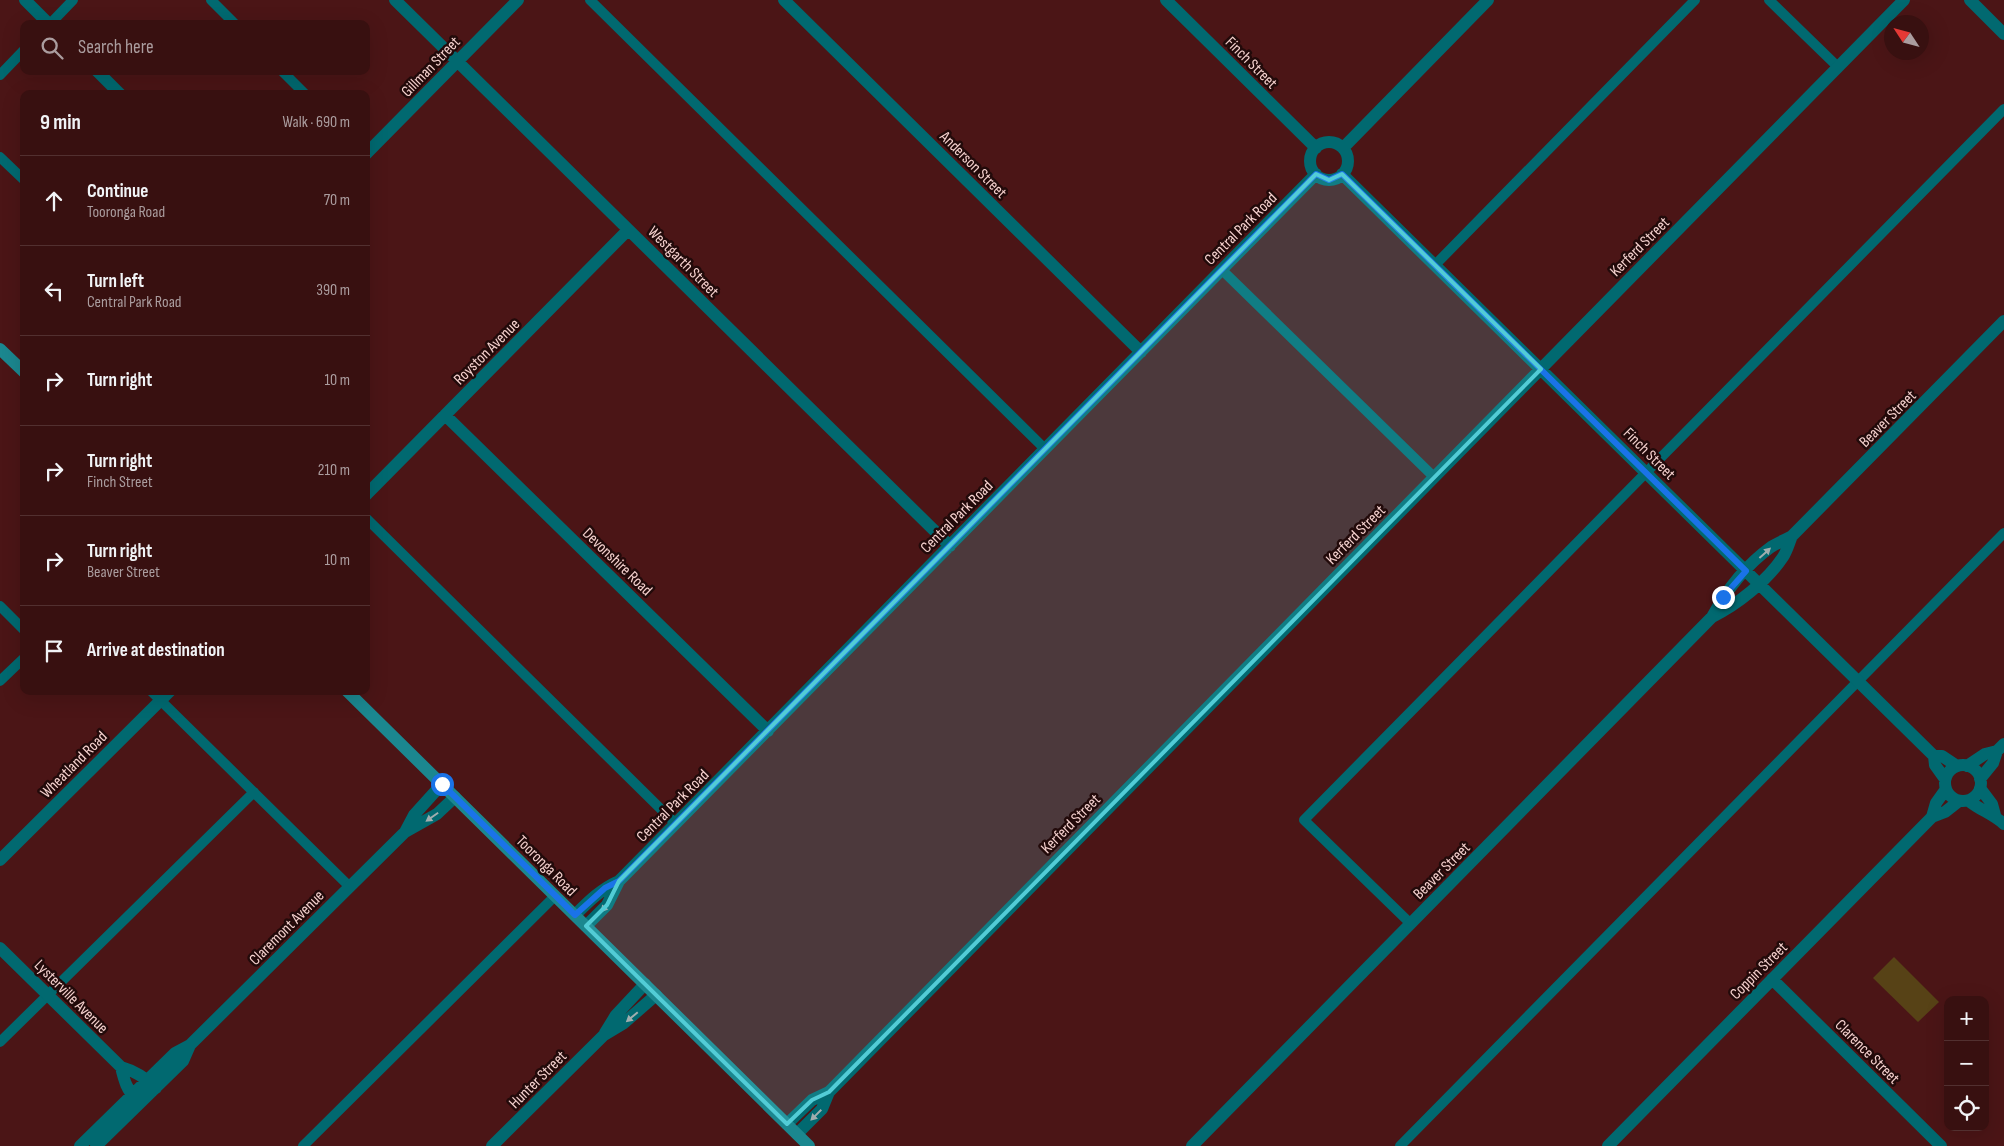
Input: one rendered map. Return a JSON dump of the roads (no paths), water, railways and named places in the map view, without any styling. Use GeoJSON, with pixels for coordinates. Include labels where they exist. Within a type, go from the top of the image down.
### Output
{"type":"FeatureCollection","features":[{"type":"Feature","properties":{"kind":"main road"},"geometry":{"type":"LineString","coordinates":[[0,349],[20,368]]}},
{"type":"Feature","properties":{"kind":"main road","name":"Tooronga Road"},"geometry":{"type":"LineString","coordinates":[[351,695],[809,1146]]}},
{"type":"Feature","properties":{"kind":"street"},"geometry":{"type":"LineString","coordinates":[[25,0],[45,20]]}},
{"type":"Feature","properties":{"kind":"street","name":"Westgarth Street"},"geometry":{"type":"LineString","coordinates":[[395,0],[950,546]]}},
{"type":"Feature","properties":{"kind":"street","name":"Gillman Street"},"geometry":{"type":"LineString","coordinates":[[370,150],[518,0]]}},
{"type":"Feature","properties":{"kind":"street","name":"Anderson Street"},"geometry":{"type":"LineString","coordinates":[[784,0],[1141,352]]}},
{"type":"Feature","properties":{"kind":"street","name":"Finch Street"},"geometry":{"type":"LineString","coordinates":[[1166,0],[1316,148]]}},
{"type":"Feature","properties":{"kind":"street"},"geometry":{"type":"LineString","coordinates":[[1342,148],[1488,0]]}},
{"type":"Feature","properties":{"kind":"street","name":"Kerferd Street"},"geometry":{"type":"LineString","coordinates":[[787,1124],[812,1100],[829,1092],[1904,0]]}},
{"type":"Feature","properties":{"kind":"street"},"geometry":{"type":"LineString","coordinates":[[1970,0],[2004,34]]}},
{"type":"Feature","properties":{"kind":"street"},"geometry":{"type":"LineString","coordinates":[[101,75],[116,90]]}},
{"type":"Feature","properties":{"kind":"street"},"geometry":{"type":"LineString","coordinates":[[1329,142],[1342,148],[1347,161],[1342,174],[1329,180],[1312,171],[1310,161],[1316,148],[1329,142]]}},
{"type":"Feature","properties":{"kind":"street","name":"Central Park Road"},"geometry":{"type":"LineString","coordinates":[[575,915],[605,888],[619,881],[676,824],[1316,174]]}},
{"type":"Feature","properties":{"kind":"street","name":"Finch Street"},"geometry":{"type":"LineString","coordinates":[[1342,174],[1934,756],[1935,765],[1945,784]]}},
{"type":"Feature","properties":{"kind":"street","name":"Royston Avenue"},"geometry":{"type":"LineString","coordinates":[[370,491],[628,230]]}},
{"type":"Feature","properties":{"kind":"street","name":"Beaver Street"},"geometry":{"type":"LineString","coordinates":[[1192,1146],[1712,617],[1723,597],[1746,571],[1771,547],[1792,536],[2004,322]]}},
{"type":"Feature","properties":{"kind":"street","name":"Devonshire Road"},"geometry":{"type":"LineString","coordinates":[[445,415],[768,731]]}},
{"type":"Feature","properties":{"kind":"street","name":"Beaver Street"},"geometry":{"type":"LineString","coordinates":[[1712,617],[1731,608],[1759,583],[1783,557],[1792,536]]}},
{"type":"Feature","properties":{"kind":"street","name":"Wheatland Road"},"geometry":{"type":"LineString","coordinates":[[0,860],[166,695]]}},
{"type":"Feature","properties":{"kind":"street"},"geometry":{"type":"LineString","coordinates":[[1999,820],[1964,801],[1951,797],[1945,784],[1950,771],[2000,748]]}},
{"type":"Feature","properties":{"kind":"street"},"geometry":{"type":"LineString","coordinates":[[1964,801],[1976,796],[1980,783],[2000,748]]}},
{"type":"Feature","properties":{"kind":"street","name":"Finch Street"},"geometry":{"type":"LineString","coordinates":[[1934,756],[1942,756],[1962,766]]}},
{"type":"Feature","properties":{"kind":"street"},"geometry":{"type":"LineString","coordinates":[[1962,766],[1976,770],[1980,783],[1999,820]]}},
{"type":"Feature","properties":{"kind":"street","name":"Claremont Avenue"},"geometry":{"type":"LineString","coordinates":[[405,832],[414,814],[424,801],[442,784]]}},
{"type":"Feature","properties":{"kind":"street","name":"Coppin Street"},"geometry":{"type":"LineString","coordinates":[[1932,817],[1945,784]]}},
{"type":"Feature","properties":{"kind":"street","name":"Claremont Avenue"},"geometry":{"type":"LineString","coordinates":[[80,1146],[99,1141],[151,1084],[175,1053],[190,1046],[405,832],[437,814],[455,797]]}},
{"type":"Feature","properties":{"kind":"street","name":"Coppin Street"},"geometry":{"type":"LineString","coordinates":[[1608,1146],[1932,817],[1964,801]]}},
{"type":"Feature","properties":{"kind":"street","name":"Central Park Road"},"geometry":{"type":"LineString","coordinates":[[586,926],[607,905],[619,881]]}},
{"type":"Feature","properties":{"kind":"street","name":"Lysterville Avenue"},"geometry":{"type":"LineString","coordinates":[[0,948],[121,1067],[134,1071],[151,1084]]}},
{"type":"Feature","properties":{"kind":"street","name":"Clarence Street"},"geometry":{"type":"LineString","coordinates":[[1772,979],[1941,1146]]}},
{"type":"Feature","properties":{"kind":"street","name":"Hunter Street"},"geometry":{"type":"LineString","coordinates":[[604,1035],[616,1015],[645,984]]}},
{"type":"Feature","properties":{"kind":"street","name":"Hunter Street"},"geometry":{"type":"LineString","coordinates":[[492,1146],[604,1035],[624,1023],[656,994]]}},
{"type":"Feature","properties":{"kind":"street","name":"Lysterville Avenue"},"geometry":{"type":"LineString","coordinates":[[121,1067],[124,1081],[136,1099]]}},
{"type":"Feature","properties":{"kind":"street","name":"Kerferd Street"},"geometry":{"type":"LineString","coordinates":[[797,1134],[822,1109],[829,1092]]}},
{"type":"Feature","properties":{"kind":"lane"},"geometry":{"type":"LineString","coordinates":[[53,20],[73,0]]}},
{"type":"Feature","properties":{"kind":"lane"},"geometry":{"type":"LineString","coordinates":[[211,0],[231,20]]}},
{"type":"Feature","properties":{"kind":"lane"},"geometry":{"type":"LineString","coordinates":[[590,0],[1046,449]]}},
{"type":"Feature","properties":{"kind":"lane"},"geometry":{"type":"LineString","coordinates":[[1435,265],[1695,0]]}},
{"type":"Feature","properties":{"kind":"lane"},"geometry":{"type":"LineString","coordinates":[[1769,0],[1838,67]]}},
{"type":"Feature","properties":{"kind":"lane"},"geometry":{"type":"LineString","coordinates":[[0,74],[20,54]]}},
{"type":"Feature","properties":{"kind":"lane"},"geometry":{"type":"LineString","coordinates":[[286,75],[301,90]]}},
{"type":"Feature","properties":{"kind":"lane"},"geometry":{"type":"LineString","coordinates":[[1410,924],[1304,820],[2004,109]]}},
{"type":"Feature","properties":{"kind":"lane"},"geometry":{"type":"LineString","coordinates":[[0,157],[20,176]]}},
{"type":"Feature","properties":{"kind":"lane"},"geometry":{"type":"LineString","coordinates":[[1222,270],[1434,477]]}},
{"type":"Feature","properties":{"kind":"lane"},"geometry":{"type":"LineString","coordinates":[[370,522],[676,824]]}},
{"type":"Feature","properties":{"kind":"lane"},"geometry":{"type":"LineString","coordinates":[[1400,1146],[2004,533]]}},
{"type":"Feature","properties":{"kind":"lane"},"geometry":{"type":"LineString","coordinates":[[0,606],[20,626]]}},
{"type":"Feature","properties":{"kind":"lane"},"geometry":{"type":"LineString","coordinates":[[0,682],[20,662]]}},
{"type":"Feature","properties":{"kind":"lane"},"geometry":{"type":"LineString","coordinates":[[155,695],[350,887]]}},
{"type":"Feature","properties":{"kind":"lane"},"geometry":{"type":"LineString","coordinates":[[0,1042],[254,792]]}},
{"type":"Feature","properties":{"kind":"lane"},"geometry":{"type":"LineString","coordinates":[[303,1146],[555,896]]}}]}
